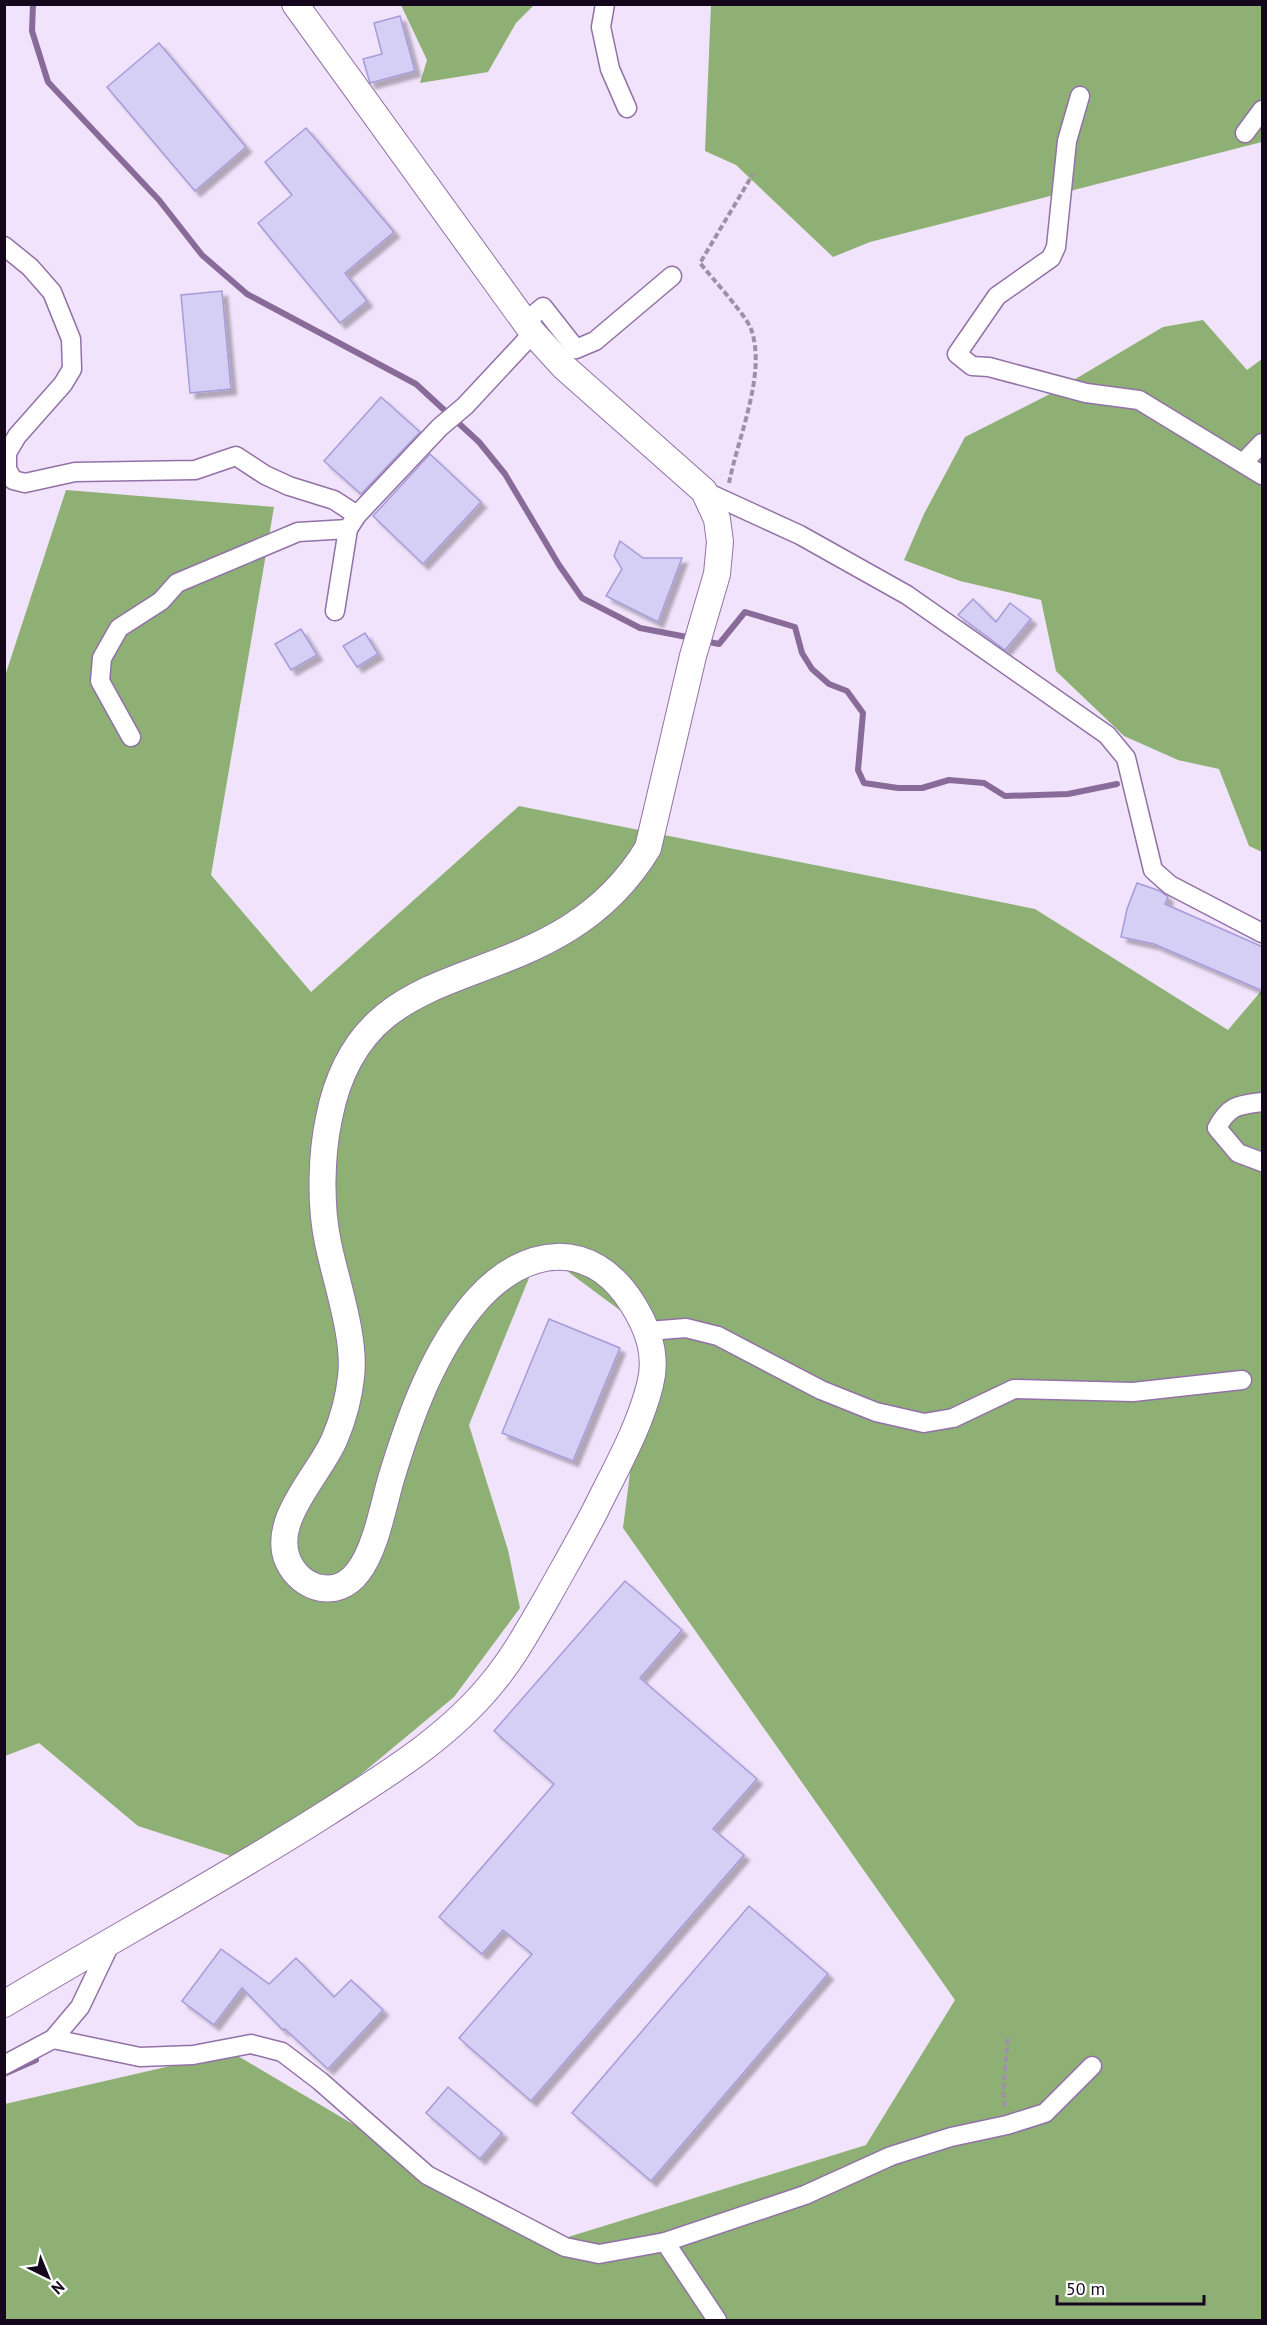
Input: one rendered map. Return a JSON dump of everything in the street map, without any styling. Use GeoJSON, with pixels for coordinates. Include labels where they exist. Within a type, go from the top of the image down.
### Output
{"type":"FeatureCollection","features":[{"type":"Feature","properties":{"kind":"street"},"geometry":{"type":"LineString","coordinates":[[295,4],[529,327],[564,367],[715,496],[800,535],[906,595],[1107,735],[1126,758],[1153,870],[1170,885],[1263,933]]}},
{"type":"Feature","properties":{"kind":"street"},"geometry":{"type":"LineString","coordinates":[[605,4],[601,27],[610,69],[627,108]]}},
{"type":"Feature","properties":{"kind":"street"},"geometry":{"type":"LineString","coordinates":[[1080,96],[1067,141],[1056,247],[1052,258],[997,296],[957,354],[972,366],[989,367],[1086,393],[1139,400],[1263,475]]}},
{"type":"Feature","properties":{"kind":"street"},"geometry":{"type":"LineString","coordinates":[[1245,132],[1263,110]]}},
{"type":"Feature","properties":{"kind":"street"},"geometry":{"type":"LineString","coordinates":[[4,246],[30,267],[52,292],[71,339],[72,369],[63,384],[17,436],[7,453],[7,469],[13,480],[25,483],[75,472],[108,470],[195,471],[236,456],[265,475],[289,486],[334,501],[352,522]]}},
{"type":"Feature","properties":{"kind":"street"},"geometry":{"type":"LineString","coordinates":[[335,611],[352,522],[440,427],[465,406],[543,307],[576,349],[595,341],[672,276]]}},
{"type":"Feature","properties":{"kind":"street"},"geometry":{"type":"LineString","coordinates":[[1243,463],[1263,443]]}},
{"type":"Feature","properties":{"kind":"street"},"geometry":{"type":"LineString","coordinates":[[4,2004],[112,1939],[248,1863],[408,1761],[469,1709],[495,1681],[524,1638],[583,1534],[633,1432],[653,1377],[653,1358],[648,1331],[621,1286],[608,1273],[588,1261],[569,1255],[535,1260],[510,1271],[482,1294],[452,1330],[403,1440],[369,1554],[356,1575],[343,1586],[323,1590],[304,1581],[286,1557],[285,1538],[291,1514],[335,1440],[351,1383],[352,1360],[326,1234],[322,1198],[328,1123],[339,1078],[356,1047],[380,1021],[415,994],[530,948],[567,929],[595,910],[635,869],[648,848],[693,656],[717,574],[720,542],[715,496]]}},
{"type":"Feature","properties":{"kind":"street"},"geometry":{"type":"LineString","coordinates":[[131,736],[100,681],[102,658],[119,628],[161,601],[177,583],[298,532],[352,522]]}},
{"type":"Feature","properties":{"kind":"street"},"geometry":{"type":"LineString","coordinates":[[1263,1102],[1242,1105],[1224,1114],[1217,1128],[1238,1153],[1263,1162]]}},
{"type":"Feature","properties":{"kind":"street"},"geometry":{"type":"LineString","coordinates":[[648,1331],[686,1328],[718,1336],[821,1390],[876,1412],[924,1423],[952,1418],[1014,1389],[1132,1392],[1242,1380]]}},
{"type":"Feature","properties":{"kind":"street"},"geometry":{"type":"LineString","coordinates":[[4,2065],[53,2039],[80,2007],[112,1939]]}},
{"type":"Feature","properties":{"kind":"street"},"geometry":{"type":"LineString","coordinates":[[53,2039],[140,2057],[194,2055],[251,2044],[282,2052],[320,2081],[427,2175],[565,2247],[598,2254],[665,2242],[805,2195],[891,2156],[951,2137],[1007,2125],[1045,2113],[1092,2066]]}},
{"type":"Feature","properties":{"kind":"street"},"geometry":{"type":"LineString","coordinates":[[665,2242],[717,2320]]}},
{"type":"Feature","properties":{"kind":"path"},"geometry":{"type":"LineString","coordinates":[[715,496],[735,452],[756,378],[756,351],[750,327],[700,263],[753,174]]}},
{"type":"Feature","properties":{"kind":"path"},"geometry":{"type":"LineString","coordinates":[[1007,2125],[1003,2094],[1008,2036]]}},
{"type":"Feature","properties":{"kind":"green space"},"geometry":{"type":"Polygon","coordinates":[[[401,5],[534,5],[516,23],[488,72],[420,83],[427,60],[401,5]]]}},
{"type":"Feature","properties":{"kind":"green space"},"geometry":{"type":"Polygon","coordinates":[[[711,5],[1262,5],[1262,142],[870,242],[833,257],[736,165],[705,151],[711,5]]]}},
{"type":"Feature","properties":{"kind":"green space"},"geometry":{"type":"Polygon","coordinates":[[[1203,320],[1247,370],[1262,359],[1262,852],[1249,846],[1219,769],[1178,760],[1124,736],[1056,671],[1041,600],[960,581],[904,560],[924,514],[965,437],[1050,394],[1163,327],[1203,320]]]}},
{"type":"Feature","properties":{"kind":"green space"},"geometry":{"type":"Polygon","coordinates":[[[66,490],[274,507],[211,875],[311,992],[519,806],[1035,909],[1228,1030],[1262,990],[1262,2320],[5,2320],[5,2104],[231,2052],[552,2242],[866,2145],[955,2000],[623,1528],[648,1331],[540,1251],[469,1425],[508,1550],[520,1608],[454,1697],[353,1781],[240,1859],[138,1826],[39,1743],[5,1756],[4,679],[66,490]]]}},
{"type":"Feature","properties":{"kind":"building"},"geometry":{"type":"Polygon","coordinates":[[[400,16],[415,71],[370,83],[363,59],[382,54],[374,23],[400,16]]]}},
{"type":"Feature","properties":{"kind":"building"},"geometry":{"type":"Polygon","coordinates":[[[159,43],[246,147],[195,191],[107,87],[159,43]]]}},
{"type":"Feature","properties":{"kind":"building"},"geometry":{"type":"Polygon","coordinates":[[[306,128],[394,232],[345,273],[367,301],[340,323],[258,223],[292,195],[265,162],[306,128]]]}},
{"type":"Feature","properties":{"kind":"building"},"geometry":{"type":"Polygon","coordinates":[[[222,291],[231,389],[190,393],[181,295],[222,291]]]}},
{"type":"Feature","properties":{"kind":"building"},"geometry":{"type":"Polygon","coordinates":[[[381,397],[420,432],[361,494],[324,461],[381,397]]]}},
{"type":"Feature","properties":{"kind":"building"},"geometry":{"type":"Polygon","coordinates":[[[430,454],[481,502],[423,564],[373,516],[430,454]]]}},
{"type":"Feature","properties":{"kind":"building"},"geometry":{"type":"Polygon","coordinates":[[[620,541],[643,558],[682,558],[658,622],[606,596],[622,569],[614,556],[620,541]]]}},
{"type":"Feature","properties":{"kind":"building"},"geometry":{"type":"Polygon","coordinates":[[[973,599],[996,622],[1010,603],[1031,619],[1005,650],[958,615],[973,599]]]}},
{"type":"Feature","properties":{"kind":"building"},"geometry":{"type":"Polygon","coordinates":[[[301,629],[317,655],[291,670],[275,644],[301,629]]]}},
{"type":"Feature","properties":{"kind":"building"},"geometry":{"type":"Polygon","coordinates":[[[365,633],[378,654],[357,667],[343,646],[365,633]]]}},
{"type":"Feature","properties":{"kind":"building"},"geometry":{"type":"Polygon","coordinates":[[[1137,883],[1160,891],[1168,897],[1165,904],[1263,947],[1263,991],[1154,944],[1121,937],[1127,909],[1137,883]]]}},
{"type":"Feature","properties":{"kind":"building"},"geometry":{"type":"Polygon","coordinates":[[[549,1319],[620,1348],[573,1461],[502,1433],[549,1319]]]}},
{"type":"Feature","properties":{"kind":"building"},"geometry":{"type":"Polygon","coordinates":[[[625,1581],[682,1630],[640,1678],[757,1779],[713,1829],[744,1855],[531,2101],[459,2038],[532,1954],[503,1930],[482,1954],[439,1917],[554,1784],[494,1731],[625,1581]]]}},
{"type":"Feature","properties":{"kind":"building"},"geometry":{"type":"Polygon","coordinates":[[[749,1906],[828,1974],[651,2181],[572,2113],[749,1906]]]}},
{"type":"Feature","properties":{"kind":"building"},"geometry":{"type":"Polygon","coordinates":[[[221,1949],[269,1984],[296,1958],[334,1997],[351,1980],[383,2010],[328,2069],[285,2029],[283,2030],[242,1988],[214,2025],[182,2001],[221,1949]]]}},
{"type":"Feature","properties":{"kind":"building"},"geometry":{"type":"Polygon","coordinates":[[[448,2087],[502,2133],[480,2159],[426,2113],[448,2087]]]}},
{"type":"Feature","properties":{"kind":"waterway"},"geometry":{"type":"LineString","coordinates":[[33,4],[32,31],[48,82],[159,200],[202,255],[247,294],[416,384],[479,442],[505,474],[559,565],[582,598],[640,628],[692,638]]}},
{"type":"Feature","properties":{"kind":"waterway"},"geometry":{"type":"LineString","coordinates":[[705,641],[719,644],[745,612],[795,627],[802,653],[812,669],[829,684],[847,691],[863,713],[858,770],[864,783],[898,788],[922,788],[949,780],[984,783],[1005,796],[1068,794],[1117,784]]}},
{"type":"Feature","properties":{"kind":"waterway"},"geometry":{"type":"LineString","coordinates":[[4,2074],[36,2060]]}}]}
